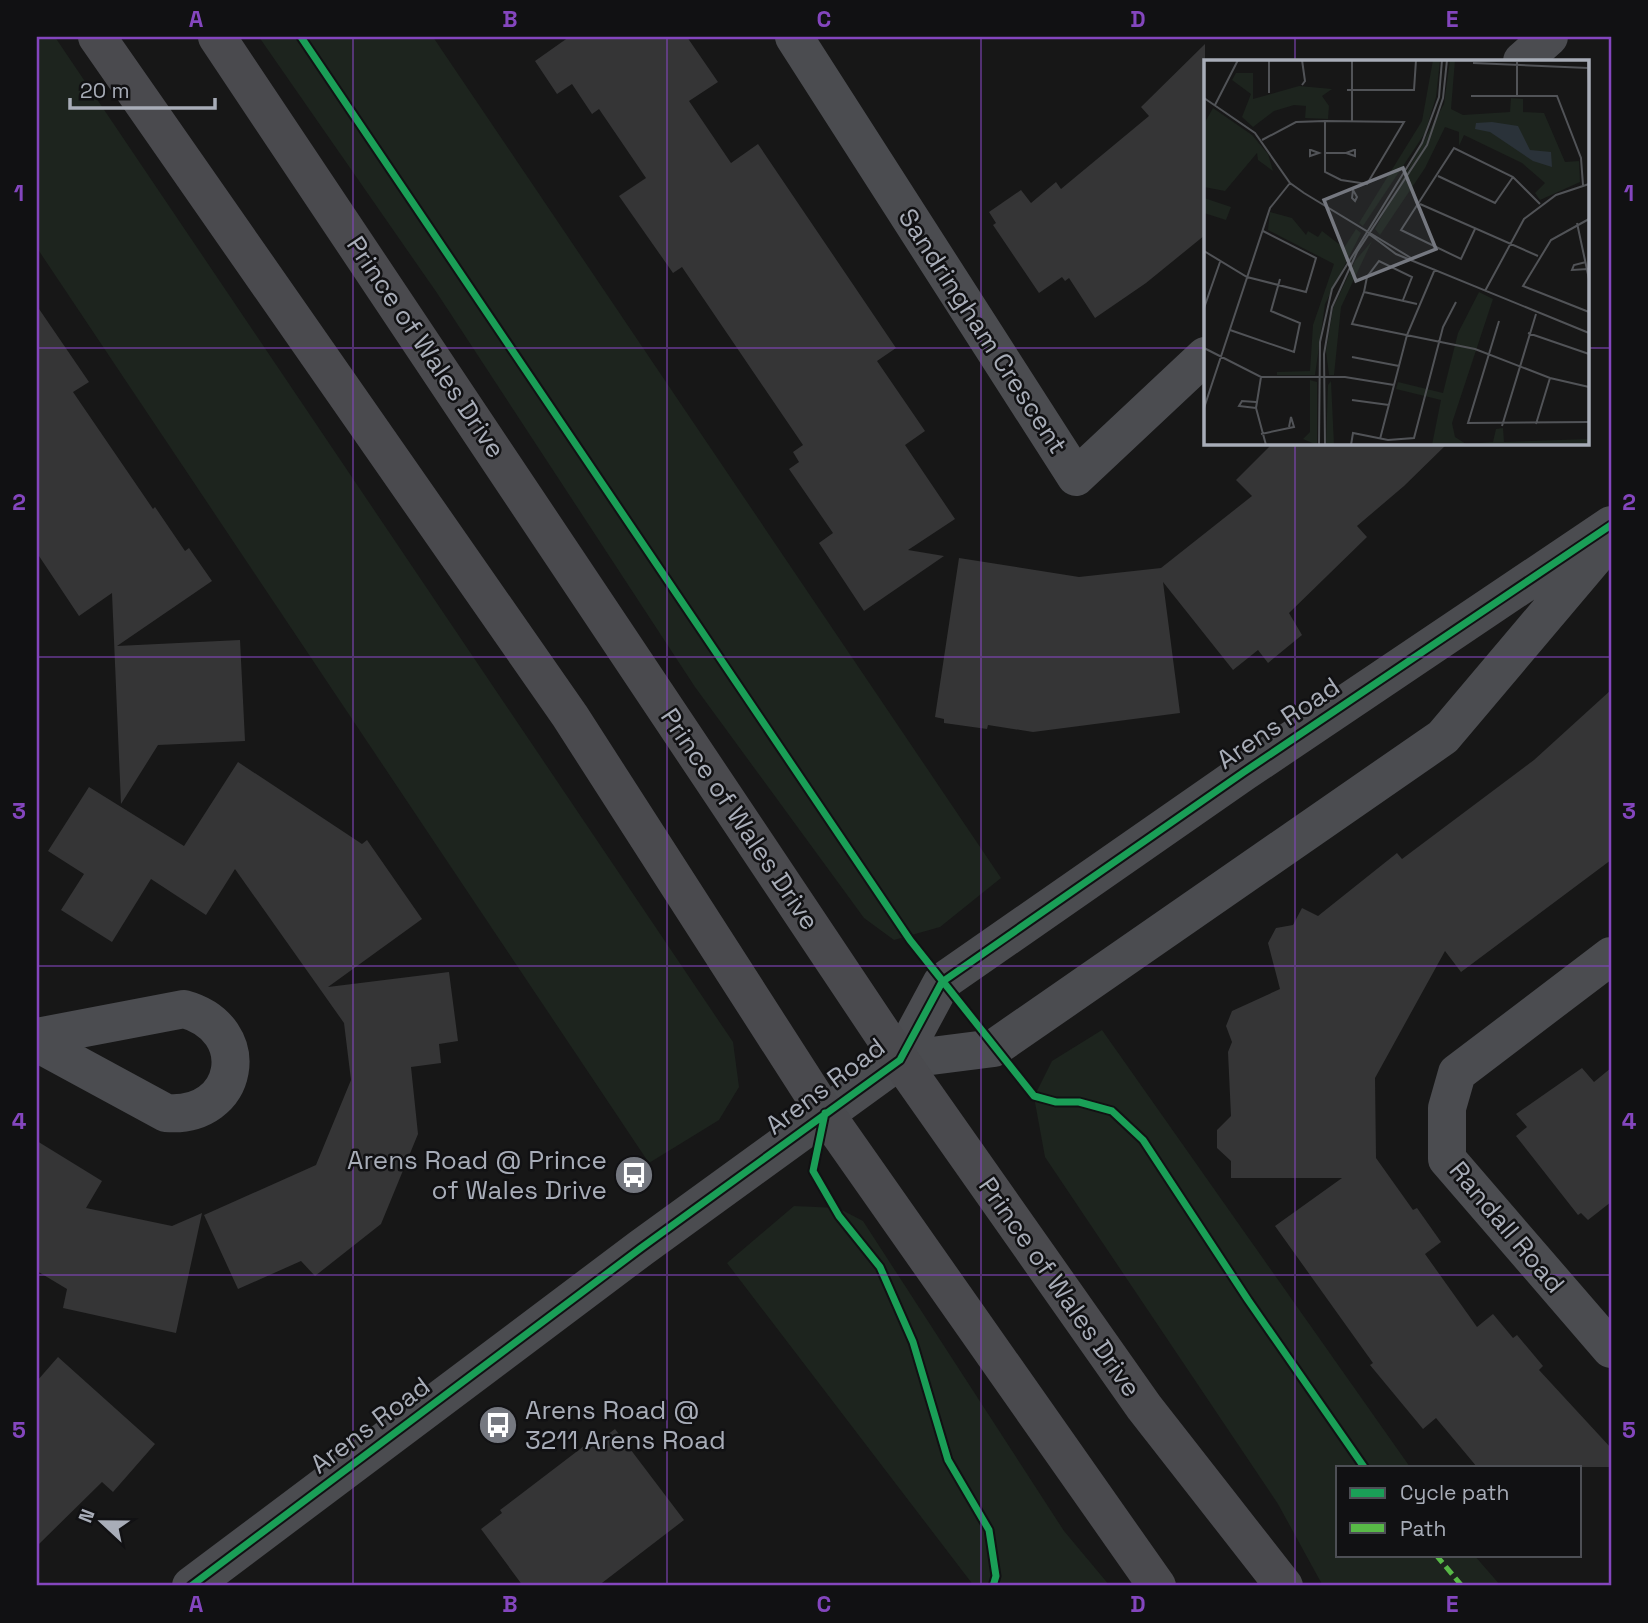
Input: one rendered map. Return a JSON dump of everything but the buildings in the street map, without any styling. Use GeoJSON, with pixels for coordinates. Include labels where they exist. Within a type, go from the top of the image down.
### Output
{"type":"FeatureCollection","features":[{"type":"Feature","properties":{"kind":"main road"},"geometry":{"type":"LineString","coordinates":[[97,37],[570,716],[825,1113],[1157,1586]]}},
{"type":"Feature","properties":{"kind":"main road","name":"Prince of Wales Drive"},"geometry":{"type":"LineString","coordinates":[[217,37],[900,1060],[1144,1408],[1284,1586]]}},
{"type":"Feature","properties":{"kind":"street","name":"Sandringham Crescent"},"geometry":{"type":"LineString","coordinates":[[794,37],[1076,477],[1204,357]]}},
{"type":"Feature","properties":{"kind":"street"},"geometry":{"type":"LineString","coordinates":[[1523,60],[1549,37]]}},
{"type":"Feature","properties":{"kind":"street","name":"Arens Road"},"geometry":{"type":"LineString","coordinates":[[191,1586],[825,1113],[900,1060],[942,982],[1244,772],[1611,524]]}},
{"type":"Feature","properties":{"kind":"street","name":"Arens Road"},"geometry":{"type":"LineString","coordinates":[[900,1060],[994,1048],[1443,737],[1611,537]]}},
{"type":"Feature","properties":{"kind":"street","name":"Randall Road"},"geometry":{"type":"LineString","coordinates":[[1611,956],[1457,1073],[1447,1108],[1447,1159],[1611,1349]]}},
{"type":"Feature","properties":{"kind":"street"},"geometry":{"type":"LineString","coordinates":[[37,1037],[184,1009],[200,1014],[225,1037],[230,1070],[225,1087],[214,1100],[199,1110],[183,1114],[166,1113],[37,1043]]}},
{"type":"Feature","properties":{"kind":"shaded area"},"geometry":{"type":"Polygon","coordinates":[[[37,37],[55,37],[733,1042],[739,1087],[719,1120],[649,1163],[37,248],[37,37]]]}},
{"type":"Feature","properties":{"kind":"shaded area"},"geometry":{"type":"Polygon","coordinates":[[[259,37],[433,37],[1001,878],[940,927],[894,940],[864,918],[695,687],[437,293],[259,37]]]}},
{"type":"Feature","properties":{"kind":"shaded area"},"geometry":{"type":"Polygon","coordinates":[[[1102,1030],[1409,1466],[1336,1466],[1336,1556],[1475,1556],[1501,1586],[1323,1586],[1278,1504],[1045,1157],[1034,1097],[1052,1061],[1102,1030]]]}},
{"type":"Feature","properties":{"kind":"shaded area"},"geometry":{"type":"Polygon","coordinates":[[[794,1206],[838,1208],[863,1221],[1064,1531],[1110,1586],[974,1586],[727,1263],[794,1206]]]}},
{"type":"Feature","properties":{"kind":"marked path"},"geometry":{"type":"LineString","coordinates":[[1437,1556],[1462,1586]]}},
{"type":"Feature","properties":{"kind":"cycle path"},"geometry":{"type":"LineString","coordinates":[[301,37],[910,940],[1034,1096],[1056,1102],[1079,1102],[1112,1111],[1143,1140],[1248,1300],[1363,1466]]}},
{"type":"Feature","properties":{"kind":"cycle path"},"geometry":{"type":"LineString","coordinates":[[191,1586],[641,1248],[900,1060],[942,982],[1244,772],[1611,525]]}},
{"type":"Feature","properties":{"kind":"cycle path"},"geometry":{"type":"LineString","coordinates":[[825,1113],[813,1171],[839,1216],[880,1267],[913,1342],[948,1460],[989,1530],[996,1576],[993,1586]]}},
{"type":"Feature","properties":{"kind":"place","name":"Arens Road @ Prince of Wales Drive"},"geometry":{"type":"Point","coordinates":[634,1175]}},
{"type":"Feature","properties":{"kind":"place","name":"Arens Road @ 3211 Arens Road"},"geometry":{"type":"Point","coordinates":[498,1425]}}]}
